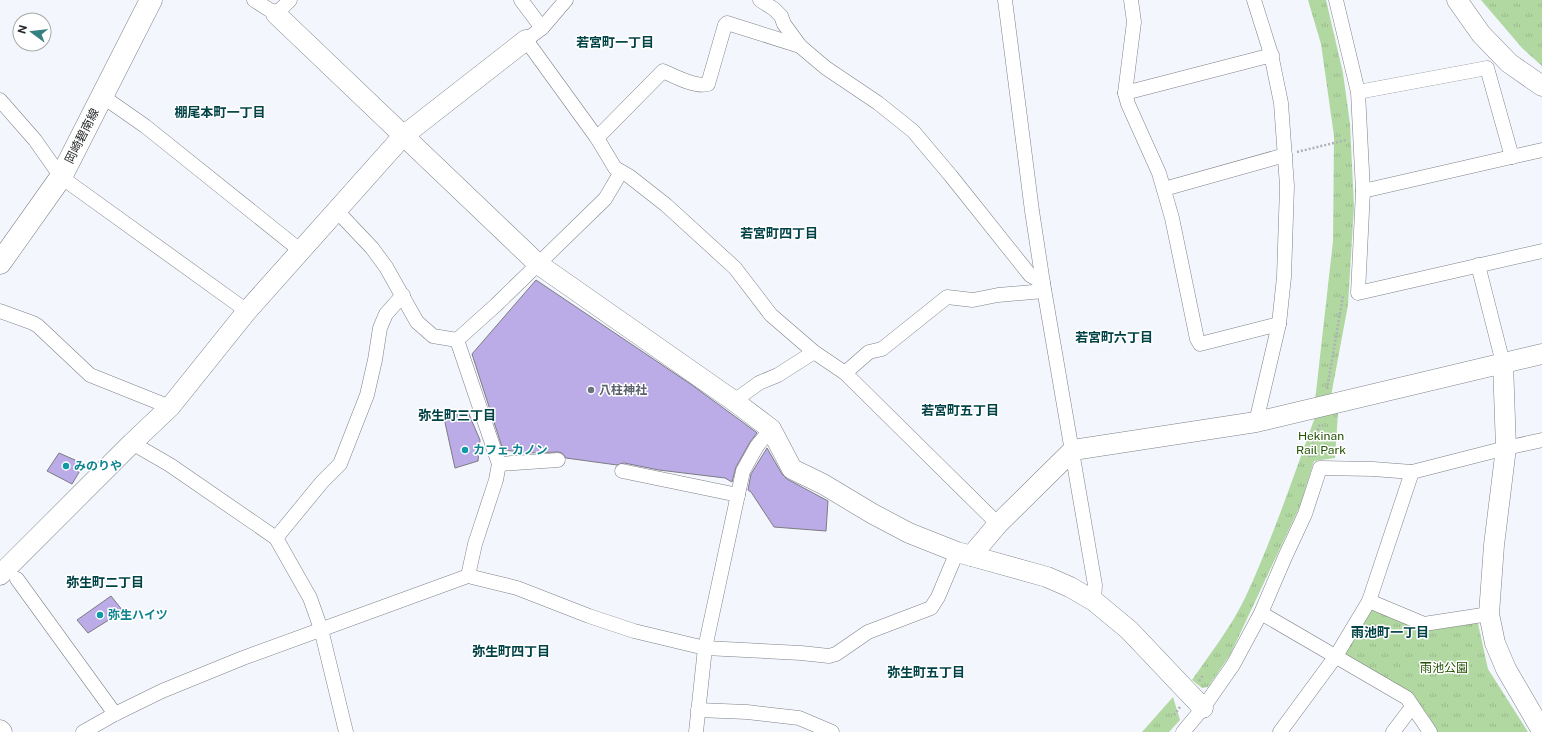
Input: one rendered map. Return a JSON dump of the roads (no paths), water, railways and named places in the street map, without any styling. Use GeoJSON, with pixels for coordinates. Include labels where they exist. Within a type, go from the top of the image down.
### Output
{"type":"FeatureCollection","features":[{"type":"Feature","properties":{"kind":"main road","name":"岡崎碧南線"},"geometry":{"type":"LineString","coordinates":[[0,264],[61,177],[151,0]]}},
{"type":"Feature","properties":{"kind":"street"},"geometry":{"type":"LineString","coordinates":[[254,0],[276,14],[538,264],[734,401],[771,429],[792,469],[823,484],[873,514],[909,533],[964,554],[1047,577],[1070,587],[1094,601],[1130,630],[1203,708]]}},
{"type":"Feature","properties":{"kind":"street"},"geometry":{"type":"LineString","coordinates":[[276,14],[290,0]]}},
{"type":"Feature","properties":{"kind":"street"},"geometry":{"type":"LineString","coordinates":[[521,0],[542,28]]}},
{"type":"Feature","properties":{"kind":"street"},"geometry":{"type":"LineString","coordinates":[[116,714],[8,577],[132,443],[170,407],[247,311],[403,136],[542,28],[566,0]]}},
{"type":"Feature","properties":{"kind":"street"},"geometry":{"type":"LineString","coordinates":[[760,0],[774,9],[781,16],[784,24],[800,46],[826,68],[878,103],[913,131],[956,182],[1030,275],[1043,287]]}},
{"type":"Feature","properties":{"kind":"street"},"geometry":{"type":"LineString","coordinates":[[1005,0],[1043,287],[1096,585],[1094,601]]}},
{"type":"Feature","properties":{"kind":"street"},"geometry":{"type":"LineString","coordinates":[[1131,0],[1134,22],[1125,93],[1128,104],[1159,173],[1164,189],[1172,218],[1196,339],[1200,344],[1279,324]]}},
{"type":"Feature","properties":{"kind":"street"},"geometry":{"type":"LineString","coordinates":[[1254,0],[1272,55],[1281,104],[1287,186],[1285,270],[1279,324],[1256,422]]}},
{"type":"Feature","properties":{"kind":"street"},"geometry":{"type":"LineString","coordinates":[[1336,0],[1358,92],[1363,191],[1358,293],[1542,250]]}},
{"type":"Feature","properties":{"kind":"street"},"geometry":{"type":"LineString","coordinates":[[1457,0],[1481,34],[1509,63],[1542,86]]}},
{"type":"Feature","properties":{"kind":"street"},"geometry":{"type":"LineString","coordinates":[[597,138],[663,71],[693,83],[708,84],[724,25],[727,23],[800,46]]}},
{"type":"Feature","properties":{"kind":"street"},"geometry":{"type":"LineString","coordinates":[[526,40],[597,138],[615,168],[629,176],[666,205],[734,268],[771,315],[814,352],[844,373],[998,524]]}},
{"type":"Feature","properties":{"kind":"street"},"geometry":{"type":"LineString","coordinates":[[1125,93],[1272,55]]}},
{"type":"Feature","properties":{"kind":"street"},"geometry":{"type":"LineString","coordinates":[[1358,92],[1487,68],[1512,157]]}},
{"type":"Feature","properties":{"kind":"street"},"geometry":{"type":"LineString","coordinates":[[102,96],[145,126],[301,251]]}},
{"type":"Feature","properties":{"kind":"street"},"geometry":{"type":"LineString","coordinates":[[0,100],[35,140],[61,177],[247,311]]}},
{"type":"Feature","properties":{"kind":"street"},"geometry":{"type":"LineString","coordinates":[[1363,191],[1542,150]]}},
{"type":"Feature","properties":{"kind":"street"},"geometry":{"type":"LineString","coordinates":[[1164,189],[1285,155]]}},
{"type":"Feature","properties":{"kind":"street"},"geometry":{"type":"LineString","coordinates":[[457,340],[496,305],[605,199],[621,172]]}},
{"type":"Feature","properties":{"kind":"street"},"geometry":{"type":"LineString","coordinates":[[337,211],[372,248],[386,266],[417,322],[433,336],[457,340]]}},
{"type":"Feature","properties":{"kind":"street"},"geometry":{"type":"LineString","coordinates":[[1478,265],[1503,363],[1506,448],[1494,545],[1489,614],[1496,643],[1506,669],[1542,731]]}},
{"type":"Feature","properties":{"kind":"street"},"geometry":{"type":"LineString","coordinates":[[844,373],[869,352],[882,349],[947,298],[973,300],[1043,287]]}},
{"type":"Feature","properties":{"kind":"street"},"geometry":{"type":"LineString","coordinates":[[276,538],[322,482],[340,464],[367,395],[376,360],[380,328],[386,314],[403,295]]}},
{"type":"Feature","properties":{"kind":"street"},"geometry":{"type":"LineString","coordinates":[[0,311],[34,323],[90,375],[170,407]]}},
{"type":"Feature","properties":{"kind":"street"},"geometry":{"type":"LineString","coordinates":[[457,340],[500,464],[475,544],[468,576]]}},
{"type":"Feature","properties":{"kind":"street"},"geometry":{"type":"LineString","coordinates":[[734,401],[758,383],[778,375],[814,352]]}},
{"type":"Feature","properties":{"kind":"street"},"geometry":{"type":"LineString","coordinates":[[83,732],[162,691],[243,658],[468,576],[517,588],[589,616],[634,631],[705,648],[830,656],[836,654],[868,632],[931,608],[964,554],[998,524],[1073,450],[1256,422],[1542,354]]}},
{"type":"Feature","properties":{"kind":"street"},"geometry":{"type":"LineString","coordinates":[[696,732],[705,648],[743,471],[757,446],[771,429]]}},
{"type":"Feature","properties":{"kind":"street"},"geometry":{"type":"LineString","coordinates":[[1183,732],[1203,708],[1232,665],[1261,613],[1284,557],[1305,514],[1320,468],[1373,469],[1412,472],[1542,440]]}},
{"type":"Feature","properties":{"kind":"street"},"geometry":{"type":"LineString","coordinates":[[132,443],[170,465],[276,538],[310,598],[321,630],[346,732]]}},
{"type":"Feature","properties":{"kind":"street"},"geometry":{"type":"LineString","coordinates":[[500,464],[558,460]]}},
{"type":"Feature","properties":{"kind":"street"},"geometry":{"type":"LineString","coordinates":[[622,471],[738,495]]}},
{"type":"Feature","properties":{"kind":"street"},"geometry":{"type":"LineString","coordinates":[[1280,732],[1336,656],[1369,601],[1412,472]]}},
{"type":"Feature","properties":{"kind":"street"},"geometry":{"type":"LineString","coordinates":[[1369,601],[1424,624],[1489,614]]}},
{"type":"Feature","properties":{"kind":"street"},"geometry":{"type":"LineString","coordinates":[[1261,613],[1407,698],[1430,732]]}},
{"type":"Feature","properties":{"kind":"street"},"geometry":{"type":"LineString","coordinates":[[1393,732],[1412,707]]}},
{"type":"Feature","properties":{"kind":"street"},"geometry":{"type":"LineString","coordinates":[[698,710],[747,712],[799,718],[832,732]]}},
{"type":"Feature","properties":{"kind":"place","name":"八柱神社"},"geometry":{"type":"Point","coordinates":[591,390]}},
{"type":"Feature","properties":{"kind":"place","name":"カフェ カノン"},"geometry":{"type":"Point","coordinates":[465,450]}},
{"type":"Feature","properties":{"kind":"place","name":"みのりや"},"geometry":{"type":"Point","coordinates":[66,466]}},
{"type":"Feature","properties":{"kind":"place","name":"弥生ハイツ"},"geometry":{"type":"Point","coordinates":[100,615]}},
{"type":"Feature","properties":{"kind":"district","name":"若宮町一丁目"},"geometry":{"type":"Point","coordinates":[615,42]}},
{"type":"Feature","properties":{"kind":"district","name":"棚尾本町一丁目"},"geometry":{"type":"Point","coordinates":[220,112]}},
{"type":"Feature","properties":{"kind":"district","name":"若宮町四丁目"},"geometry":{"type":"Point","coordinates":[779,233]}},
{"type":"Feature","properties":{"kind":"district","name":"若宮町六丁目"},"geometry":{"type":"Point","coordinates":[1114,337]}},
{"type":"Feature","properties":{"kind":"district","name":"若宮町五丁目"},"geometry":{"type":"Point","coordinates":[960,410]}},
{"type":"Feature","properties":{"kind":"district","name":"弥生町三丁目"},"geometry":{"type":"Point","coordinates":[457,415]}},
{"type":"Feature","properties":{"kind":"district","name":"弥生町二丁目"},"geometry":{"type":"Point","coordinates":[105,582]}},
{"type":"Feature","properties":{"kind":"district","name":"雨池町一丁目"},"geometry":{"type":"Point","coordinates":[1390,632]}},
{"type":"Feature","properties":{"kind":"district","name":"弥生町四丁目"},"geometry":{"type":"Point","coordinates":[511,651]}},
{"type":"Feature","properties":{"kind":"district","name":"弥生町五丁目"},"geometry":{"type":"Point","coordinates":[926,672]}},
{"type":"Feature","properties":{"kind":"park label","name":"Hekinan Rail Park"},"geometry":{"type":"Point","coordinates":[1321,443]}},
{"type":"Feature","properties":{"kind":"park label","name":"雨池公園"},"geometry":{"type":"Point","coordinates":[1444,668]}}]}
